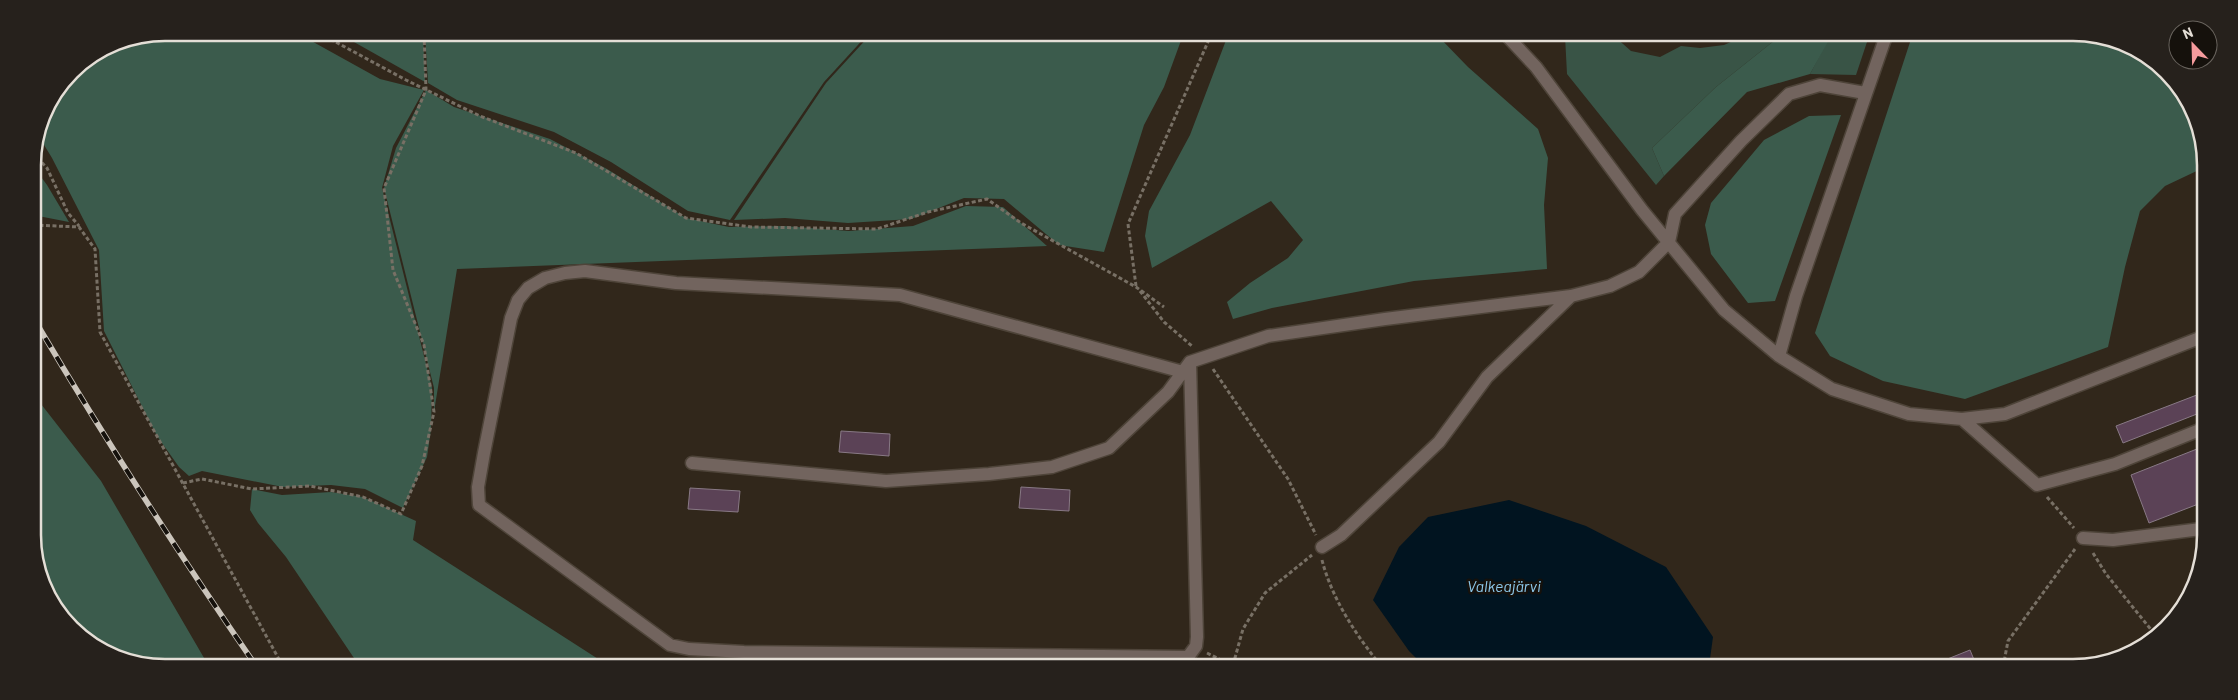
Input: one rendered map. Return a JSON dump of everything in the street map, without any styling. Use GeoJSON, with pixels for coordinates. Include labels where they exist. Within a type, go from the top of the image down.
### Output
{"type":"FeatureCollection","features":[{"type":"Feature","properties":{"kind":"street"},"geometry":{"type":"LineString","coordinates":[[1517,41],[1668,242],[1724,310],[1779,356],[1832,390],[1909,414],[1962,419],[2005,414],[2197,339]]}},
{"type":"Feature","properties":{"kind":"street"},"geometry":{"type":"LineString","coordinates":[[1779,356],[1796,296],[1884,41]]}},
{"type":"Feature","properties":{"kind":"street"},"geometry":{"type":"LineString","coordinates":[[692,463],[886,481],[989,474],[1052,467],[1109,448],[1168,392],[1187,367],[1206,357],[1268,336],[1385,319],[1571,296],[1610,286],[1639,272],[1668,242],[1675,214],[1741,141],[1789,94],[1820,85],[1865,92]]}},
{"type":"Feature","properties":{"kind":"street"},"geometry":{"type":"LineString","coordinates":[[585,271],[676,283],[777,290],[900,295],[1187,367],[1197,637],[1196,646],[1188,656],[744,652],[689,649],[670,645],[479,505],[478,487],[511,318],[518,300],[528,288],[544,278],[565,272],[585,271]]}},
{"type":"Feature","properties":{"kind":"street"},"geometry":{"type":"LineString","coordinates":[[1322,547],[1341,535],[1439,442],[1487,377],[1571,296]]}},
{"type":"Feature","properties":{"kind":"street"},"geometry":{"type":"LineString","coordinates":[[1962,419],[2037,485],[2115,464],[2197,431]]}},
{"type":"Feature","properties":{"kind":"street"},"geometry":{"type":"LineString","coordinates":[[2083,538],[2113,540],[2197,530]]}},
{"type":"Feature","properties":{"kind":"path"},"geometry":{"type":"LineString","coordinates":[[1208,41],[1128,224],[1136,287],[1164,322],[1206,357],[1288,479],[1322,547],[1321,557],[1328,584],[1363,644],[1375,658]]}},
{"type":"Feature","properties":{"kind":"path"},"geometry":{"type":"LineString","coordinates":[[336,42],[426,90],[480,116],[576,152],[686,218],[751,227],[877,229],[928,212],[987,199],[1021,223],[1136,287],[1164,307]]}},
{"type":"Feature","properties":{"kind":"path"},"geometry":{"type":"LineString","coordinates":[[183,483],[202,479],[252,489],[310,486],[363,497],[401,514],[422,466],[434,412],[424,345],[393,270],[384,188],[426,90],[424,42]]}},
{"type":"Feature","properties":{"kind":"path"},"geometry":{"type":"LineString","coordinates":[[42,162],[47,168],[68,213],[95,250],[100,332],[279,659]]}},
{"type":"Feature","properties":{"kind":"path"},"geometry":{"type":"LineString","coordinates":[[42,225],[79,227]]}},
{"type":"Feature","properties":{"kind":"path"},"geometry":{"type":"LineString","coordinates":[[2037,485],[2083,538],[2106,574],[2152,631]]}},
{"type":"Feature","properties":{"kind":"path"},"geometry":{"type":"LineString","coordinates":[[2005,658],[2008,641],[2083,538]]}},
{"type":"Feature","properties":{"kind":"path"},"geometry":{"type":"LineString","coordinates":[[1235,658],[1243,629],[1265,593],[1322,547]]}},
{"type":"Feature","properties":{"kind":"green space"},"geometry":{"type":"Polygon","coordinates":[[[1181,41],[1164,87],[1144,125],[1104,252],[1059,245],[1004,199],[964,198],[911,219],[848,223],[785,218],[734,220],[826,83],[864,42],[1181,41]]]}},
{"type":"Feature","properties":{"kind":"green space"},"geometry":{"type":"Polygon","coordinates":[[[1226,41],[1443,41],[1468,67],[1538,129],[1548,158],[1544,205],[1547,269],[1414,281],[1272,308],[1233,319],[1227,302],[1250,283],[1288,258],[1303,240],[1271,201],[1152,268],[1145,236],[1149,211],[1190,135],[1226,41]]]}},
{"type":"Feature","properties":{"kind":"green space"},"geometry":{"type":"Polygon","coordinates":[[[1565,41],[1620,41],[1631,51],[1660,57],[1681,46],[1700,48],[1724,45],[1732,41],[1774,41],[1716,87],[1652,148],[1664,176],[1656,185],[1567,74],[1565,41]]]}},
{"type":"Feature","properties":{"kind":"green space"},"geometry":{"type":"Polygon","coordinates":[[[1774,41],[1828,41],[1810,74],[1747,92],[1664,176],[1652,148],[1716,87],[1774,41]]]}},
{"type":"Feature","properties":{"kind":"green space"},"geometry":{"type":"Polygon","coordinates":[[[1827,41],[1867,41],[1856,75],[1810,74],[1827,41]]]}},
{"type":"Feature","properties":{"kind":"green space"},"geometry":{"type":"Polygon","coordinates":[[[1910,41],[2073,41],[2105,45],[2142,62],[2166,83],[2176,96],[2190,125],[2196,149],[2197,171],[2165,186],[2140,211],[2125,267],[2108,347],[1965,399],[1883,381],[1830,356],[1815,333],[1910,41]]]}},
{"type":"Feature","properties":{"kind":"green space"},"geometry":{"type":"Polygon","coordinates":[[[157,42],[313,42],[380,79],[424,90],[393,146],[382,188],[432,388],[431,429],[427,457],[403,508],[365,489],[331,485],[283,487],[202,471],[189,476],[179,467],[157,436],[104,331],[99,250],[43,143],[45,133],[58,103],[72,83],[83,72],[103,58],[125,48],[141,44],[157,42]]]}},
{"type":"Feature","properties":{"kind":"green space"},"geometry":{"type":"Polygon","coordinates":[[[354,42],[423,42],[425,82],[354,42]]]}},
{"type":"Feature","properties":{"kind":"green space"},"geometry":{"type":"Polygon","coordinates":[[[426,42],[861,42],[824,82],[730,220],[688,211],[611,162],[554,132],[457,100],[428,83],[426,42]]]}},
{"type":"Feature","properties":{"kind":"green space"},"geometry":{"type":"Polygon","coordinates":[[[426,90],[454,107],[550,139],[607,169],[686,218],[729,227],[784,226],[849,231],[913,226],[966,206],[1003,207],[1047,246],[457,269],[434,412],[434,388],[384,188],[396,148],[426,90]]]}},
{"type":"Feature","properties":{"kind":"green space"},"geometry":{"type":"Polygon","coordinates":[[[1841,115],[1775,301],[1748,303],[1711,254],[1705,225],[1711,203],[1764,140],[1809,116],[1841,115]]]}},
{"type":"Feature","properties":{"kind":"green space"},"geometry":{"type":"Polygon","coordinates":[[[42,178],[47,185],[69,222],[42,217],[42,178]]]}},
{"type":"Feature","properties":{"kind":"green space"},"geometry":{"type":"Polygon","coordinates":[[[41,404],[101,481],[205,659],[149,658],[117,649],[96,638],[83,628],[62,604],[48,575],[41,535],[41,404]]]}},
{"type":"Feature","properties":{"kind":"green space"},"geometry":{"type":"Polygon","coordinates":[[[252,489],[282,495],[331,492],[363,497],[416,521],[413,540],[598,659],[355,659],[286,557],[258,523],[250,510],[252,489]]]}},
{"type":"Feature","properties":{"kind":"water","name":"Valkeajärvi"},"geometry":{"type":"Polygon","coordinates":[[[1509,500],[1586,526],[1666,567],[1713,637],[1710,658],[1416,658],[1409,651],[1373,600],[1399,547],[1428,517],[1509,500]]]}},
{"type":"Feature","properties":{"kind":"building"},"geometry":{"type":"Polygon","coordinates":[[[2197,395],[2197,414],[2123,443],[2116,426],[2197,395]]]}},
{"type":"Feature","properties":{"kind":"building"},"geometry":{"type":"Polygon","coordinates":[[[841,431],[890,434],[889,456],[839,452],[841,431]]]}},
{"type":"Feature","properties":{"kind":"building"},"geometry":{"type":"Polygon","coordinates":[[[2197,449],[2197,505],[2149,523],[2131,475],[2197,449]]]}},
{"type":"Feature","properties":{"kind":"building"},"geometry":{"type":"Polygon","coordinates":[[[1021,487],[1070,490],[1069,511],[1019,508],[1021,487]]]}},
{"type":"Feature","properties":{"kind":"building"},"geometry":{"type":"Polygon","coordinates":[[[690,488],[740,491],[738,512],[688,509],[690,488]]]}},
{"type":"Feature","properties":{"kind":"building"},"geometry":{"type":"Polygon","coordinates":[[[1970,650],[1973,658],[1950,658],[1970,650]]]}},
{"type":"Feature","properties":{"kind":"railway"},"geometry":{"type":"LineString","coordinates":[[42,331],[141,493],[251,659]]}}]}
